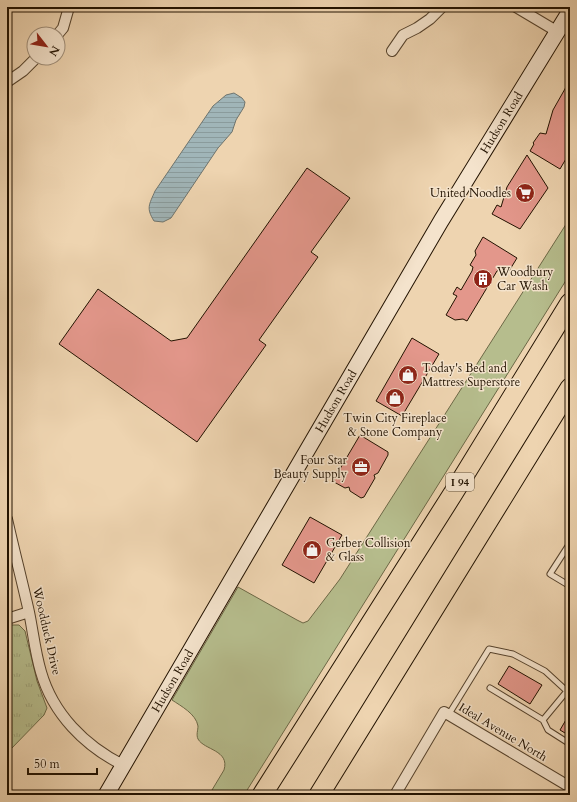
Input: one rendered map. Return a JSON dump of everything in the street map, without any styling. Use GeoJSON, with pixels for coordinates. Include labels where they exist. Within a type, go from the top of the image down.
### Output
{"type":"FeatureCollection","features":[{"type":"Feature","properties":{"kind":"highway","name":"I 94"},"geometry":{"type":"LineString","coordinates":[[262,795],[454,492],[570,303]]}},
{"type":"Feature","properties":{"kind":"highway"},"geometry":{"type":"LineString","coordinates":[[319,795],[570,388]]}},
{"type":"Feature","properties":{"kind":"highway"},"geometry":{"type":"LineString","coordinates":[[522,465],[570,407]]}},
{"type":"Feature","properties":{"kind":"street"},"geometry":{"type":"LineString","coordinates":[[63,26],[68,7]]}},
{"type":"Feature","properties":{"kind":"street"},"geometry":{"type":"LineString","coordinates":[[392,51],[403,35],[430,19],[442,7]]}},
{"type":"Feature","properties":{"kind":"street"},"geometry":{"type":"LineString","coordinates":[[516,7],[558,32]]}},
{"type":"Feature","properties":{"kind":"street","name":"Hudson Road"},"geometry":{"type":"LineString","coordinates":[[106,795],[441,221],[570,11]]}},
{"type":"Feature","properties":{"kind":"street"},"geometry":{"type":"LineString","coordinates":[[7,82],[27,66]]}},
{"type":"Feature","properties":{"kind":"street","name":"Woodduck Drive"},"geometry":{"type":"LineString","coordinates":[[7,519],[29,612],[41,672],[49,694],[60,713],[76,732],[108,758],[123,765]]}},
{"type":"Feature","properties":{"kind":"street"},"geometry":{"type":"LineString","coordinates":[[7,619],[29,612]]}},
{"type":"Feature","properties":{"kind":"street"},"geometry":{"type":"LineString","coordinates":[[395,795],[446,713]]}},
{"type":"Feature","properties":{"kind":"street","name":"Ideal Avenue North"},"geometry":{"type":"LineString","coordinates":[[446,713],[570,787]]}},
{"type":"Feature","properties":{"kind":"lane"},"geometry":{"type":"LineString","coordinates":[[570,543],[550,574],[570,586]]}},
{"type":"Feature","properties":{"kind":"lane"},"geometry":{"type":"LineString","coordinates":[[446,713],[489,649],[512,654],[545,671],[568,692],[543,720]]}},
{"type":"Feature","properties":{"kind":"lane"},"geometry":{"type":"LineString","coordinates":[[490,688],[543,720],[548,730],[570,744]]}},
{"type":"Feature","properties":{"kind":"green space"},"geometry":{"type":"Polygon","coordinates":[[[570,218],[570,274],[244,795],[209,795],[224,770],[225,763],[220,754],[205,746],[198,739],[197,722],[191,714],[172,700],[238,587],[303,623],[308,621],[340,579],[570,218]]]}},
{"type":"Feature","properties":{"kind":"green space"},"geometry":{"type":"Polygon","coordinates":[[[19,625],[25,631],[37,681],[47,708],[44,715],[10,750],[7,750],[7,626],[19,625]]]}},
{"type":"Feature","properties":{"kind":"shaded area"},"geometry":{"type":"Polygon","coordinates":[[[234,93],[245,102],[232,132],[218,148],[171,218],[163,222],[154,221],[150,213],[149,206],[155,191],[213,106],[226,95],[234,93]]]}},
{"type":"Feature","properties":{"kind":"building"},"geometry":{"type":"Polygon","coordinates":[[[570,80],[570,152],[560,169],[530,151],[534,144],[533,143],[540,133],[546,134],[553,110],[570,80]]]}},
{"type":"Feature","properties":{"kind":"building"},"geometry":{"type":"Polygon","coordinates":[[[527,155],[548,188],[520,229],[492,214],[497,205],[501,207],[507,187],[527,155]]]}},
{"type":"Feature","properties":{"kind":"building"},"geometry":{"type":"Polygon","coordinates":[[[307,168],[350,198],[311,252],[318,257],[259,340],[266,345],[197,442],[59,344],[98,289],[171,341],[187,338],[307,168]]]}},
{"type":"Feature","properties":{"kind":"building","name":"Woodbury Car Wash"},"geometry":{"type":"Polygon","coordinates":[[[483,237],[517,258],[509,271],[503,267],[497,271],[467,321],[463,319],[455,320],[446,315],[457,296],[453,294],[457,287],[461,290],[472,271],[473,267],[470,265],[476,255],[475,251],[483,237]]]}},
{"type":"Feature","properties":{"kind":"building"},"geometry":{"type":"Polygon","coordinates":[[[412,338],[439,354],[402,416],[376,401],[412,338]]]}},
{"type":"Feature","properties":{"kind":"building","name":"Four Star Beauty Supply"},"geometry":{"type":"Polygon","coordinates":[[[360,435],[388,452],[388,455],[378,473],[374,475],[375,478],[364,497],[361,498],[350,491],[349,487],[345,488],[334,482],[334,479],[360,435]]]}},
{"type":"Feature","properties":{"kind":"building","name":"Gerber Collision & Glass"},"geometry":{"type":"Polygon","coordinates":[[[310,517],[342,535],[314,583],[282,565],[310,517]]]}},
{"type":"Feature","properties":{"kind":"building"},"geometry":{"type":"Polygon","coordinates":[[[509,666],[542,685],[530,704],[498,684],[509,666]]]}},
{"type":"Feature","properties":{"kind":"building"},"geometry":{"type":"Polygon","coordinates":[[[570,713],[570,736],[560,730],[570,713]]]}},
{"type":"Feature","properties":{"kind":"place","name":"United Noodles"},"geometry":{"type":"Point","coordinates":[525,193]}},
{"type":"Feature","properties":{"kind":"place","name":"Woodbury Car Wash"},"geometry":{"type":"Point","coordinates":[483,279]}},
{"type":"Feature","properties":{"kind":"place","name":"Today's Bed and Mattress Superstore"},"geometry":{"type":"Point","coordinates":[408,375]}},
{"type":"Feature","properties":{"kind":"place","name":"Twin City Fireplace & Stone Company"},"geometry":{"type":"Point","coordinates":[395,398]}},
{"type":"Feature","properties":{"kind":"place","name":"Four Star Beauty Supply"},"geometry":{"type":"Point","coordinates":[361,467]}},
{"type":"Feature","properties":{"kind":"place","name":"Gerber Collision & Glass"},"geometry":{"type":"Point","coordinates":[312,550]}}]}
